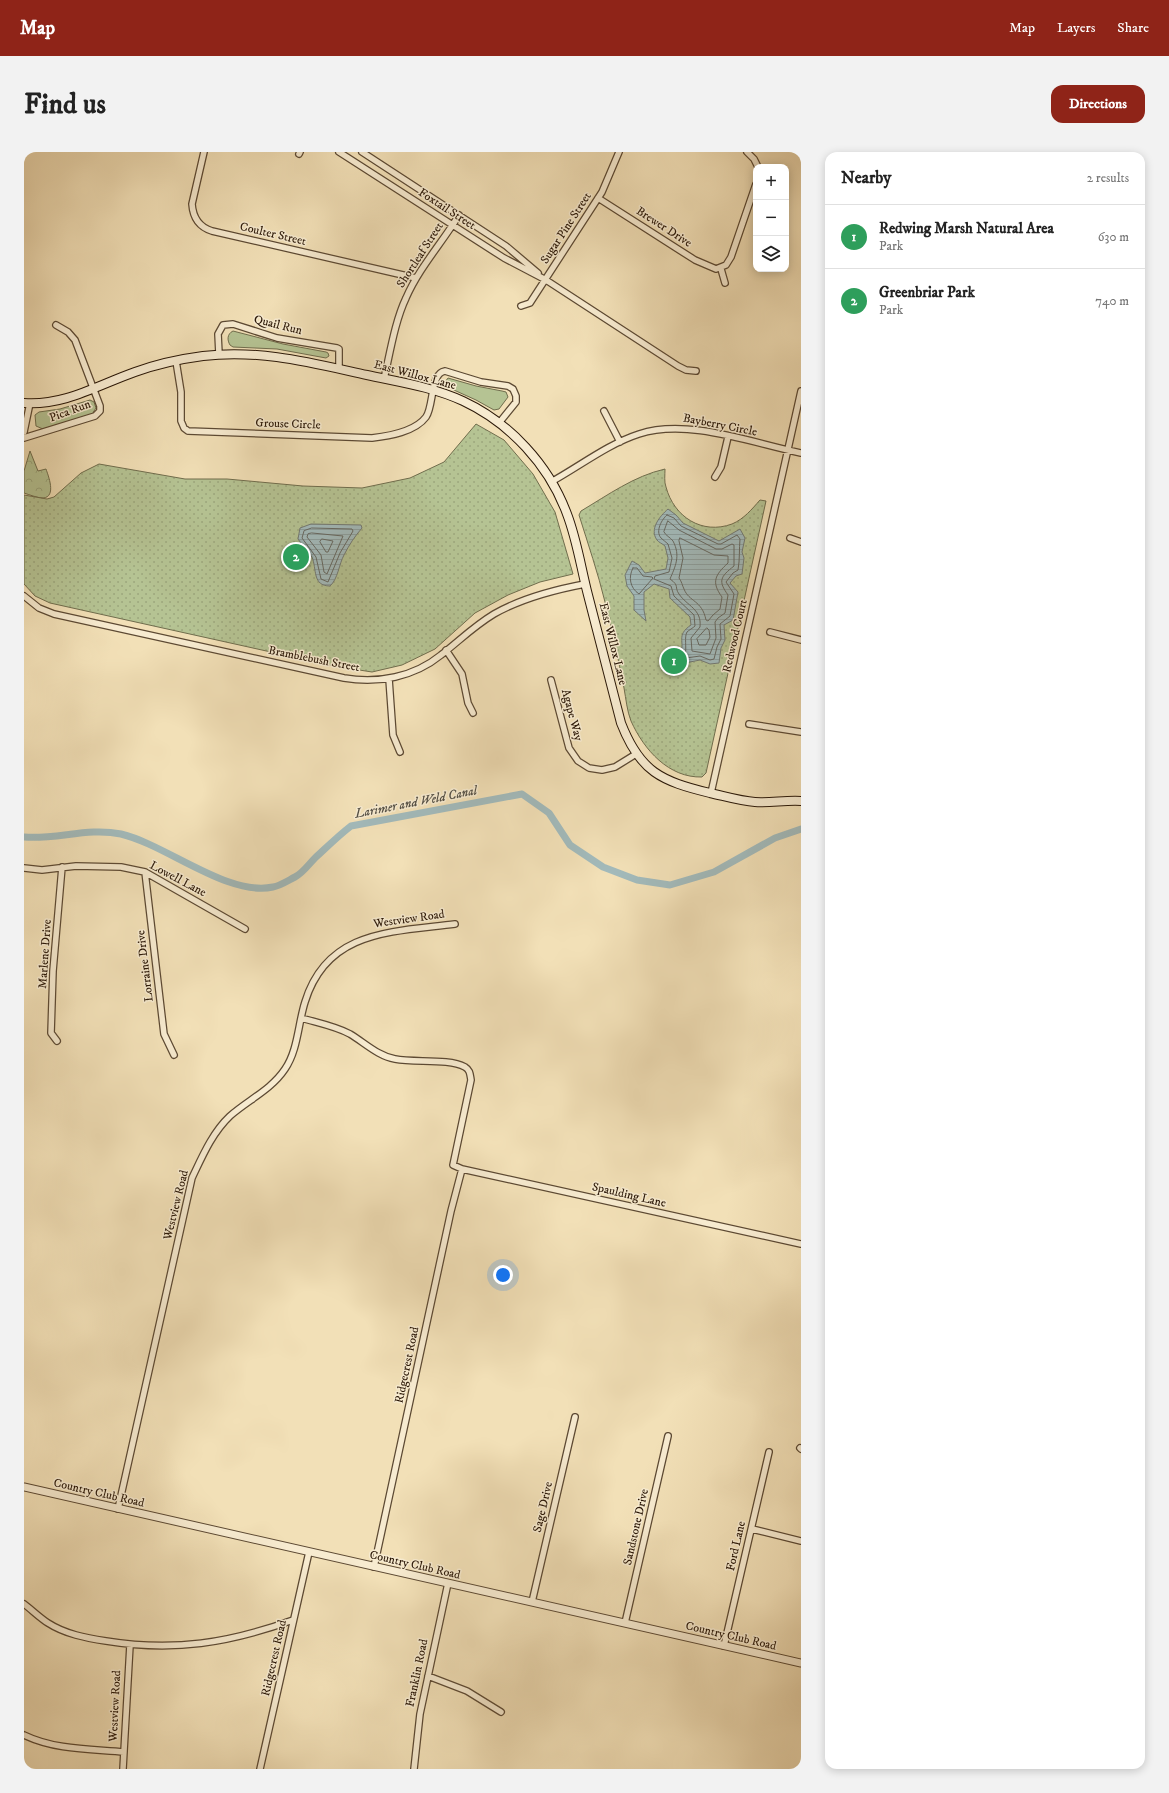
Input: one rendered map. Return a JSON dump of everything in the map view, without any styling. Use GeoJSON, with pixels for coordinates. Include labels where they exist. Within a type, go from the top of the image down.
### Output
{"type":"FeatureCollection","features":[{"type":"Feature","properties":{"kind":"main road","name":"East Willox Lane"},"geometry":{"type":"LineString","coordinates":[[27,403],[59,400],[134,372],[176,361],[219,354],[246,353],[274,355],[338,368],[433,390],[465,402],[499,423],[529,451],[552,482],[563,503],[571,525],[621,723],[636,754],[651,770],[670,782],[754,802],[801,801]]}},
{"type":"Feature","properties":{"kind":"street","name":"Coulter Street"},"geometry":{"type":"LineString","coordinates":[[204,152],[192,204],[196,220],[204,228],[212,232],[416,278]]}},
{"type":"Feature","properties":{"kind":"street","name":"Foxtail Street"},"geometry":{"type":"LineString","coordinates":[[339,152],[504,258],[546,280],[678,366],[686,370],[696,371]]}},
{"type":"Feature","properties":{"kind":"street","name":"Foxtail Street"},"geometry":{"type":"LineString","coordinates":[[362,152],[506,246],[546,280]]}},
{"type":"Feature","properties":{"kind":"street","name":"Sugar Pine Street"},"geometry":{"type":"LineString","coordinates":[[521,306],[530,303],[546,280],[606,184],[619,152]]}},
{"type":"Feature","properties":{"kind":"street"},"geometry":{"type":"LineString","coordinates":[[747,152],[756,164]]}},
{"type":"Feature","properties":{"kind":"street"},"geometry":{"type":"LineString","coordinates":[[725,283],[721,269],[726,265],[732,253],[753,193]]}},
{"type":"Feature","properties":{"kind":"street","name":"Brewer Drive"},"geometry":{"type":"LineString","coordinates":[[598,198],[695,260],[711,268],[721,269]]}},
{"type":"Feature","properties":{"kind":"street","name":"Shortleaf Street"},"geometry":{"type":"LineString","coordinates":[[384,379],[401,310],[416,278],[459,215]]}},
{"type":"Feature","properties":{"kind":"street","name":"Quail Run"},"geometry":{"type":"LineString","coordinates":[[219,354],[219,331],[223,325],[233,324],[285,339],[337,348],[340,352],[338,368]]}},
{"type":"Feature","properties":{"kind":"street","name":"Pica Run"},"geometry":{"type":"LineString","coordinates":[[24,438],[97,415],[100,409],[94,388],[75,340],[68,332],[56,325]]}},
{"type":"Feature","properties":{"kind":"street","name":"Grouse Circle"},"geometry":{"type":"LineString","coordinates":[[176,361],[181,392],[181,422],[184,428],[188,431],[378,437],[410,429],[423,421],[431,410],[433,390]]}},
{"type":"Feature","properties":{"kind":"street"},"geometry":{"type":"LineString","coordinates":[[433,390],[438,375],[445,371],[481,382],[511,387],[516,396],[516,402],[499,423]]}},
{"type":"Feature","properties":{"kind":"street","name":"Redwood Court"},"geometry":{"type":"LineString","coordinates":[[712,793],[801,391]]}},
{"type":"Feature","properties":{"kind":"street"},"geometry":{"type":"LineString","coordinates":[[24,432],[27,403]]}},
{"type":"Feature","properties":{"kind":"street"},"geometry":{"type":"LineString","coordinates":[[604,411],[620,442]]}},
{"type":"Feature","properties":{"kind":"street","name":"Bayberry Circle"},"geometry":{"type":"LineString","coordinates":[[552,482],[620,442],[640,433],[665,428],[694,429],[801,454]]}},
{"type":"Feature","properties":{"kind":"street"},"geometry":{"type":"LineString","coordinates":[[715,477],[721,467],[728,437]]}},
{"type":"Feature","properties":{"kind":"street"},"geometry":{"type":"LineString","coordinates":[[790,538],[801,542]]}},
{"type":"Feature","properties":{"kind":"street","name":"Bramblebush Street"},"geometry":{"type":"LineString","coordinates":[[24,596],[39,608],[54,614],[361,681],[389,679],[419,669],[446,650],[478,624],[515,604],[542,593],[585,584]]}},
{"type":"Feature","properties":{"kind":"street"},"geometry":{"type":"LineString","coordinates":[[770,632],[801,640]]}},
{"type":"Feature","properties":{"kind":"street"},"geometry":{"type":"LineString","coordinates":[[446,650],[462,674],[468,703],[473,713]]}},
{"type":"Feature","properties":{"kind":"street"},"geometry":{"type":"LineString","coordinates":[[389,679],[393,735],[400,752]]}},
{"type":"Feature","properties":{"kind":"street","name":"Agape Way"},"geometry":{"type":"LineString","coordinates":[[551,680],[569,748],[578,761],[589,768],[607,770],[615,767],[636,754]]}},
{"type":"Feature","properties":{"kind":"street"},"geometry":{"type":"LineString","coordinates":[[749,724],[801,732]]}},
{"type":"Feature","properties":{"kind":"street","name":"Lowell Lane"},"geometry":{"type":"LineString","coordinates":[[24,868],[42,870],[76,866],[121,867],[145,872],[245,929]]}},
{"type":"Feature","properties":{"kind":"street","name":"Marlene Drive"},"geometry":{"type":"LineString","coordinates":[[57,1041],[51,1033],[53,972],[62,867]]}},
{"type":"Feature","properties":{"kind":"street","name":"Lorraine Drive"},"geometry":{"type":"LineString","coordinates":[[145,872],[164,1034],[174,1054]]}},
{"type":"Feature","properties":{"kind":"street","name":"Westview Road"},"geometry":{"type":"LineString","coordinates":[[118,1509],[192,1178],[207,1146],[230,1117],[274,1084],[286,1069],[291,1058],[308,991],[316,978],[335,956],[354,942],[368,936],[455,924]]}},
{"type":"Feature","properties":{"kind":"street","name":"Spaulding Lane"},"geometry":{"type":"LineString","coordinates":[[301,1018],[334,1027],[345,1032],[381,1055],[394,1059],[413,1062],[437,1061],[464,1066],[468,1070],[471,1080],[453,1166],[801,1244]]}},
{"type":"Feature","properties":{"kind":"street","name":"Ridgecrest Road"},"geometry":{"type":"LineString","coordinates":[[374,1567],[448,1223],[462,1169]]}},
{"type":"Feature","properties":{"kind":"street","name":"Sage Drive"},"geometry":{"type":"LineString","coordinates":[[532,1602],[575,1417]]}},
{"type":"Feature","properties":{"kind":"street","name":"Sandstone Drive"},"geometry":{"type":"LineString","coordinates":[[625,1624],[668,1436]]}},
{"type":"Feature","properties":{"kind":"street","name":"Ford Lane"},"geometry":{"type":"LineString","coordinates":[[724,1646],[769,1452]]}},
{"type":"Feature","properties":{"kind":"street","name":"Country Club Road"},"geometry":{"type":"LineString","coordinates":[[24,1487],[801,1663]]}},
{"type":"Feature","properties":{"kind":"street"},"geometry":{"type":"LineString","coordinates":[[752,1529],[801,1541]]}},
{"type":"Feature","properties":{"kind":"street","name":"Ridgecrest Road"},"geometry":{"type":"LineString","coordinates":[[260,1769],[309,1552]]}},
{"type":"Feature","properties":{"kind":"street","name":"Franklin Road"},"geometry":{"type":"LineString","coordinates":[[414,1769],[420,1714],[448,1583]]}},
{"type":"Feature","properties":{"kind":"street"},"geometry":{"type":"LineString","coordinates":[[24,1604],[48,1623],[66,1631],[91,1638],[130,1645],[171,1647],[215,1642],[262,1631],[293,1620]]}},
{"type":"Feature","properties":{"kind":"street","name":"Westview Road"},"geometry":{"type":"LineString","coordinates":[[123,1769],[130,1645]]}},
{"type":"Feature","properties":{"kind":"street"},"geometry":{"type":"LineString","coordinates":[[428,1676],[467,1691],[501,1712]]}},
{"type":"Feature","properties":{"kind":"street"},"geometry":{"type":"LineString","coordinates":[[24,1736],[63,1747],[124,1752]]}},
{"type":"Feature","properties":{"kind":"green space"},"geometry":{"type":"Polygon","coordinates":[[[233,331],[283,344],[326,352],[329,356],[326,358],[277,349],[233,347],[230,345],[228,339],[229,335],[233,331]]]}},
{"type":"Feature","properties":{"kind":"green space"},"geometry":{"type":"Polygon","coordinates":[[[448,378],[476,386],[506,392],[508,397],[499,409],[494,410],[445,386],[445,382],[448,378]]]}},
{"type":"Feature","properties":{"kind":"green space"},"geometry":{"type":"Polygon","coordinates":[[[90,400],[94,402],[96,408],[92,414],[43,429],[36,426],[35,415],[39,412],[60,409],[90,400]]]}},
{"type":"Feature","properties":{"kind":"green space"},"geometry":{"type":"Polygon","coordinates":[[[476,424],[504,440],[533,474],[555,512],[573,574],[540,582],[508,595],[475,613],[435,649],[402,665],[372,672],[334,666],[50,603],[35,596],[24,584],[24,495],[47,499],[54,497],[81,473],[99,464],[185,479],[227,479],[303,486],[362,488],[410,478],[444,462],[476,424]]]}},
{"type":"Feature","properties":{"kind":"green space"},"geometry":{"type":"Polygon","coordinates":[[[30,451],[38,471],[46,469],[51,490],[47,497],[41,498],[24,493],[24,471],[30,451]]]}},
{"type":"Feature","properties":{"kind":"green space"},"geometry":{"type":"Polygon","coordinates":[[[665,469],[665,485],[675,507],[682,515],[700,525],[721,527],[732,524],[744,517],[760,500],[766,501],[706,773],[702,777],[679,773],[668,767],[650,752],[636,732],[628,709],[608,613],[579,515],[581,511],[632,481],[665,469]]]}},
{"type":"Feature","properties":{"kind":"water"},"geometry":{"type":"Polygon","coordinates":[[[668,509],[683,523],[719,541],[740,529],[745,538],[742,552],[744,558],[742,574],[736,576],[730,583],[738,592],[733,620],[724,625],[725,640],[721,648],[719,663],[710,664],[700,660],[685,663],[680,656],[682,651],[683,632],[691,625],[690,617],[670,598],[669,589],[654,584],[644,592],[644,610],[646,621],[634,610],[634,596],[627,586],[625,575],[632,561],[639,565],[645,573],[666,569],[668,558],[665,546],[658,541],[654,532],[656,523],[668,509]]]}},
{"type":"Feature","properties":{"kind":"water"},"geometry":{"type":"Polygon","coordinates":[[[311,524],[361,525],[362,528],[346,551],[337,575],[330,586],[320,583],[316,576],[312,557],[298,539],[300,528],[311,524]]]}},
{"type":"Feature","properties":{"kind":"waterway","name":"Larimer and Weld Canal"},"geometry":{"type":"LineString","coordinates":[[24,837],[48,837],[96,832],[121,834],[158,848],[217,878],[255,888],[273,887],[284,883],[301,873],[315,858],[351,826],[522,794],[549,813],[570,845],[603,867],[637,880],[670,885],[714,872],[775,838],[801,829]]}},
{"type":"Feature","properties":{"kind":"place","name":"Greenbriar Park"},"geometry":{"type":"Point","coordinates":[296,557]}},
{"type":"Feature","properties":{"kind":"place","name":"Redwing Marsh Natural Area"},"geometry":{"type":"Point","coordinates":[674,661]}}]}
